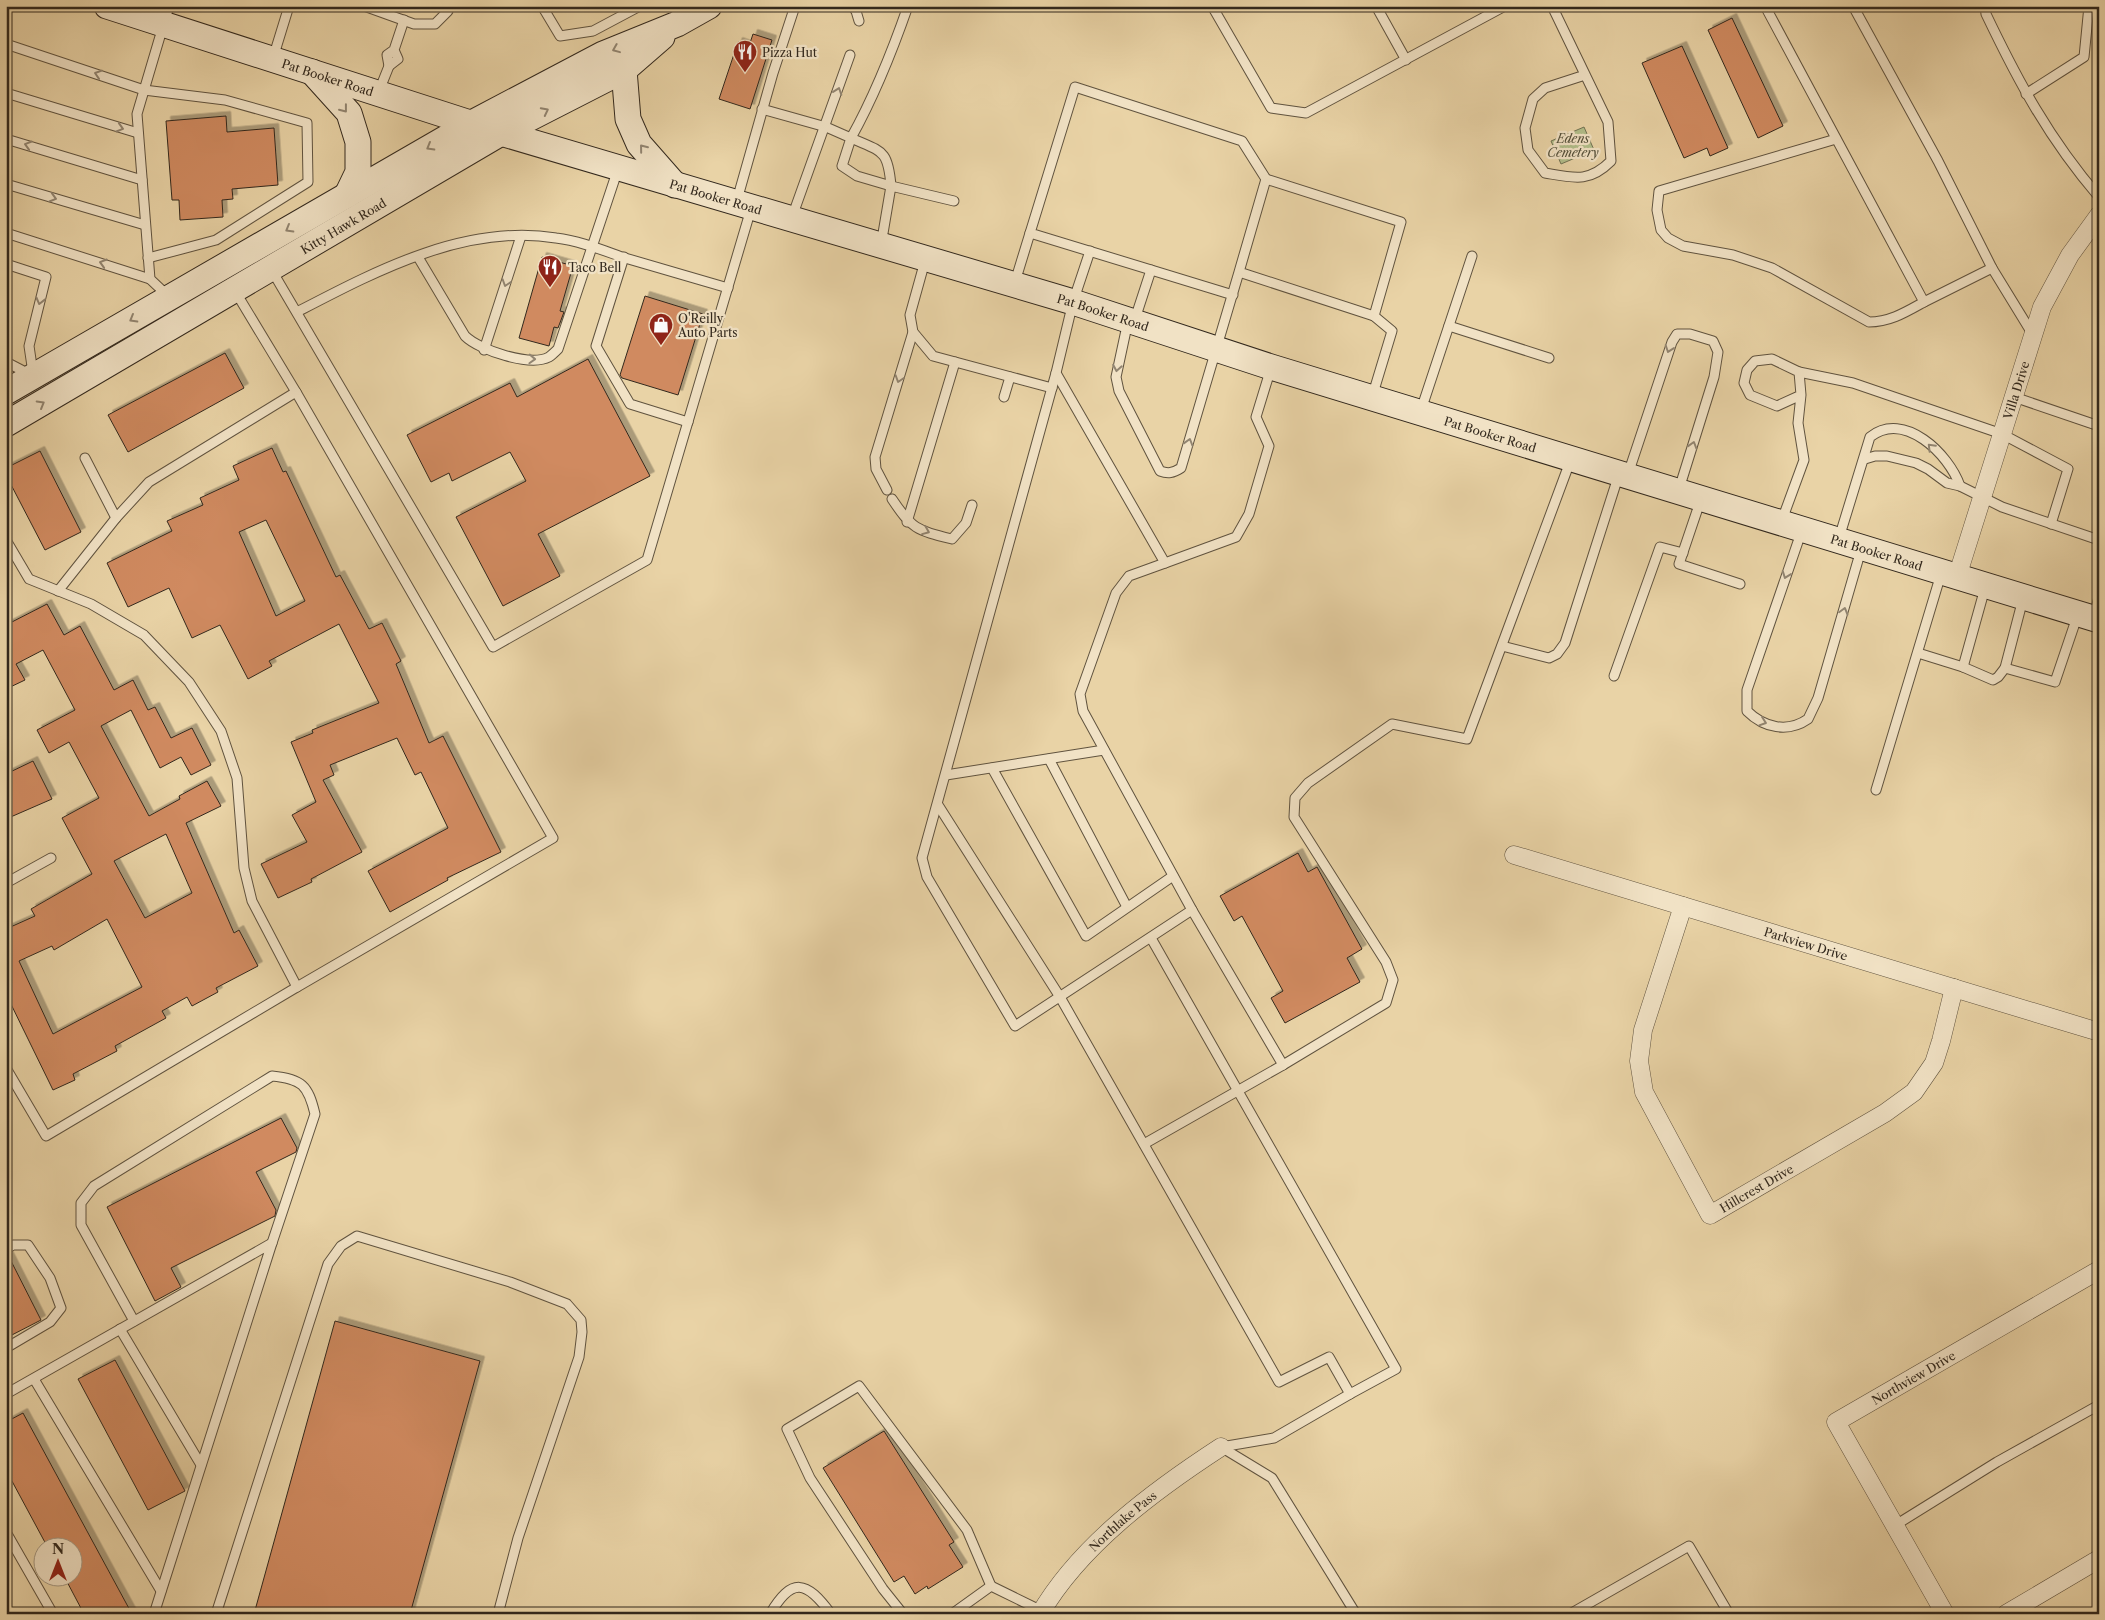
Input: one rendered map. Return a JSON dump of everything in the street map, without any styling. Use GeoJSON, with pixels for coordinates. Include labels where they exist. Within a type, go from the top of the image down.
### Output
{"type":"FeatureCollection","features":[{"type":"Feature","properties":{"kind":"main road","name":"Pat Booker Road"},"geometry":{"type":"LineString","coordinates":[[107,6],[166,15],[272,59],[501,133],[1073,302],[1271,368],[2024,597],[2092,612]]}},
{"type":"Feature","properties":{"kind":"main road","name":"Kitty Hawk Road"},"geometry":{"type":"LineString","coordinates":[[6,392],[472,123],[603,54],[677,24],[709,6]]}},
{"type":"Feature","properties":{"kind":"main road","name":"Kitty Hawk Road"},"geometry":{"type":"LineString","coordinates":[[6,424],[501,133],[624,70],[677,24]]}},
{"type":"Feature","properties":{"kind":"main road"},"geometry":{"type":"LineString","coordinates":[[624,70],[628,119],[639,144],[676,184]]}},
{"type":"Feature","properties":{"kind":"main road"},"geometry":{"type":"LineString","coordinates":[[312,72],[349,113],[358,142],[358,172],[347,195]]}},
{"type":"Feature","properties":{"kind":"main road"},"geometry":{"type":"LineString","coordinates":[[170,298],[184,320]]}},
{"type":"Feature","properties":{"kind":"street","name":"Villa Drive"},"geometry":{"type":"LineString","coordinates":[[1950,574],[1983,496],[2033,336],[2049,292],[2070,255],[2099,215]]}},
{"type":"Feature","properties":{"kind":"street","name":"Parkview Drive"},"geometry":{"type":"LineString","coordinates":[[1514,855],[2099,1032]]}},
{"type":"Feature","properties":{"kind":"street","name":"Hillcrest Drive"},"geometry":{"type":"LineString","coordinates":[[1683,906],[1643,1030],[1638,1061],[1644,1092],[1710,1215],[1886,1113],[1914,1092],[1934,1063],[1954,988]]}},
{"type":"Feature","properties":{"kind":"street","name":"Northview Drive"},"geometry":{"type":"LineString","coordinates":[[1896,1529],[1836,1422],[2099,1270]]}},
{"type":"Feature","properties":{"kind":"street","name":"Northlake Pass"},"geometry":{"type":"LineString","coordinates":[[1041,1612],[1068,1574],[1100,1541],[1175,1477],[1221,1447]]}},
{"type":"Feature","properties":{"kind":"street"},"geometry":{"type":"LineString","coordinates":[[1896,1529],[1945,1614]]}},
{"type":"Feature","properties":{"kind":"street"},"geometry":{"type":"LineString","coordinates":[[2006,1614],[2099,1559]]}},
{"type":"Feature","properties":{"kind":"lane"},"geometry":{"type":"LineString","coordinates":[[272,59],[289,6]]}},
{"type":"Feature","properties":{"kind":"lane"},"geometry":{"type":"LineString","coordinates":[[364,6],[414,24],[435,24],[448,12],[447,6]]}},
{"type":"Feature","properties":{"kind":"lane"},"geometry":{"type":"LineString","coordinates":[[542,6],[560,36],[593,31],[640,6]]}},
{"type":"Feature","properties":{"kind":"lane"},"geometry":{"type":"LineString","coordinates":[[271,268],[493,648],[647,560],[728,288],[762,109],[795,6]]}},
{"type":"Feature","properties":{"kind":"lane"},"geometry":{"type":"LineString","coordinates":[[852,6],[856,11],[859,21]]}},
{"type":"Feature","properties":{"kind":"lane"},"geometry":{"type":"LineString","coordinates":[[908,6],[893,52],[868,108],[851,138],[842,166],[857,176],[954,201]]}},
{"type":"Feature","properties":{"kind":"lane"},"geometry":{"type":"LineString","coordinates":[[1212,6],[1271,108],[1306,113],[1506,6]]}},
{"type":"Feature","properties":{"kind":"lane"},"geometry":{"type":"LineString","coordinates":[[1376,6],[1406,60]]}},
{"type":"Feature","properties":{"kind":"lane"},"geometry":{"type":"LineString","coordinates":[[1552,6],[1608,122],[1612,161],[1599,174],[1582,177],[1574,178],[1545,172],[1528,150],[1525,128],[1533,99],[1545,88],[1585,75]]}},
{"type":"Feature","properties":{"kind":"lane"},"geometry":{"type":"LineString","coordinates":[[1765,6],[1924,302]]}},
{"type":"Feature","properties":{"kind":"lane"},"geometry":{"type":"LineString","coordinates":[[1853,6],[1938,161],[1992,268],[2033,336]]}},
{"type":"Feature","properties":{"kind":"lane"},"geometry":{"type":"LineString","coordinates":[[1985,6],[1986,14],[2026,94],[2070,164],[2099,196]]}},
{"type":"Feature","properties":{"kind":"lane"},"geometry":{"type":"LineString","coordinates":[[2026,94],[2084,56],[2088,6]]}},
{"type":"Feature","properties":{"kind":"lane"},"geometry":{"type":"LineString","coordinates":[[150,278],[137,114],[166,15]]}},
{"type":"Feature","properties":{"kind":"lane"},"geometry":{"type":"LineString","coordinates":[[378,93],[389,66],[387,55],[394,50],[404,20]]}},
{"type":"Feature","properties":{"kind":"lane"},"geometry":{"type":"LineString","coordinates":[[6,44],[144,90],[225,100],[307,123],[308,182],[216,240],[148,258]]}},
{"type":"Feature","properties":{"kind":"lane"},"geometry":{"type":"LineString","coordinates":[[791,219],[826,128],[850,55]]}},
{"type":"Feature","properties":{"kind":"lane"},"geometry":{"type":"LineString","coordinates":[[1014,285],[1075,87],[1242,141],[1266,179],[1401,222],[1374,316]]}},
{"type":"Feature","properties":{"kind":"lane"},"geometry":{"type":"LineString","coordinates":[[6,92],[138,134]]}},
{"type":"Feature","properties":{"kind":"lane"},"geometry":{"type":"LineString","coordinates":[[762,109],[826,128],[882,152],[889,163],[891,186],[881,245]]}},
{"type":"Feature","properties":{"kind":"lane"},"geometry":{"type":"LineString","coordinates":[[6,139],[142,180]]}},
{"type":"Feature","properties":{"kind":"lane"},"geometry":{"type":"LineString","coordinates":[[1836,140],[1659,191],[1657,210],[1661,230],[1668,238],[1683,246],[1733,255],[1772,268],[1869,322],[1880,322],[1899,316],[1992,268]]}},
{"type":"Feature","properties":{"kind":"lane"},"geometry":{"type":"LineString","coordinates":[[418,257],[464,336],[474,345],[484,350],[529,360],[550,357],[558,349],[591,246],[605,213],[619,168]]}},
{"type":"Feature","properties":{"kind":"lane"},"geometry":{"type":"LineString","coordinates":[[1151,270],[1131,322],[1116,377],[1119,391],[1160,471],[1166,473],[1181,468],[1266,179]]}},
{"type":"Feature","properties":{"kind":"lane"},"geometry":{"type":"LineString","coordinates":[[6,184],[145,225]]}},
{"type":"Feature","properties":{"kind":"lane"},"geometry":{"type":"LineString","coordinates":[[6,233],[150,278],[170,298]]}},
{"type":"Feature","properties":{"kind":"lane"},"geometry":{"type":"LineString","coordinates":[[1030,233],[1233,295]]}},
{"type":"Feature","properties":{"kind":"lane"},"geometry":{"type":"LineString","coordinates":[[297,312],[353,283],[418,257],[454,245],[499,236],[555,237],[591,246],[728,288]]}},
{"type":"Feature","properties":{"kind":"lane"},"geometry":{"type":"LineString","coordinates":[[484,350],[521,236]]}},
{"type":"Feature","properties":{"kind":"lane"},"geometry":{"type":"LineString","coordinates":[[1090,251],[1073,302],[1052,388],[922,858],[927,877],[1015,1026],[1192,910]]}},
{"type":"Feature","properties":{"kind":"lane"},"geometry":{"type":"LineString","coordinates":[[1420,413],[1472,256]]}},
{"type":"Feature","properties":{"kind":"lane"},"geometry":{"type":"LineString","coordinates":[[624,257],[596,346],[630,404],[688,422]]}},
{"type":"Feature","properties":{"kind":"lane"},"geometry":{"type":"LineString","coordinates":[[926,258],[910,315],[914,332],[933,356],[1052,388]]}},
{"type":"Feature","properties":{"kind":"lane"},"geometry":{"type":"LineString","coordinates":[[6,264],[46,277],[29,346],[33,377]]}},
{"type":"Feature","properties":{"kind":"lane"},"geometry":{"type":"LineString","coordinates":[[1239,272],[1374,316],[1392,331],[1372,398]]}},
{"type":"Feature","properties":{"kind":"lane"},"geometry":{"type":"LineString","coordinates":[[6,1068],[46,1136],[553,838],[296,392],[234,290]]}},
{"type":"Feature","properties":{"kind":"lane"},"geometry":{"type":"LineString","coordinates":[[1449,326],[1549,358]]}},
{"type":"Feature","properties":{"kind":"lane"},"geometry":{"type":"LineString","coordinates":[[887,490],[876,469],[875,457],[914,332]]}},
{"type":"Feature","properties":{"kind":"lane"},"geometry":{"type":"LineString","coordinates":[[1502,646],[1549,658],[1557,654],[1566,643],[1624,475],[1672,342],[1677,334],[1713,341],[1718,352],[1690,495],[1683,553],[1679,564],[1740,584]]}},
{"type":"Feature","properties":{"kind":"lane"},"geometry":{"type":"LineString","coordinates":[[1801,394],[1777,406],[1750,395],[1744,383],[1747,370],[1755,361],[1772,359],[1799,372],[1853,383],[2002,434],[2068,469],[2051,524]]}},
{"type":"Feature","properties":{"kind":"lane"},"geometry":{"type":"LineString","coordinates":[[6,362],[33,377]]}},
{"type":"Feature","properties":{"kind":"lane"},"geometry":{"type":"LineString","coordinates":[[907,522],[955,362]]}},
{"type":"Feature","properties":{"kind":"lane"},"geometry":{"type":"LineString","coordinates":[[1271,368],[1256,417],[1269,446],[1250,514],[1236,537],[1129,576],[1116,592],[1080,694],[1083,712],[1192,910],[1283,1065]]}},
{"type":"Feature","properties":{"kind":"lane"},"geometry":{"type":"LineString","coordinates":[[1799,372],[1801,394],[1798,423],[1804,460],[1791,526],[1747,690],[1747,712],[1758,721],[1786,729],[1808,719],[1818,698],[1862,548]]}},
{"type":"Feature","properties":{"kind":"lane"},"geometry":{"type":"LineString","coordinates":[[1056,373],[1165,563]]}},
{"type":"Feature","properties":{"kind":"lane"},"geometry":{"type":"LineString","coordinates":[[1004,397],[1010,376]]}},
{"type":"Feature","properties":{"kind":"lane"},"geometry":{"type":"LineString","coordinates":[[58,591],[116,518],[148,482],[296,392]]}},
{"type":"Feature","properties":{"kind":"lane"},"geometry":{"type":"LineString","coordinates":[[2014,397],[2099,426]]}},
{"type":"Feature","properties":{"kind":"lane"},"geometry":{"type":"LineString","coordinates":[[1838,540],[1865,459],[1870,437],[1879,430],[1888,427],[1906,428],[1926,442],[1955,471],[1960,486]]}},
{"type":"Feature","properties":{"kind":"lane"},"geometry":{"type":"LineString","coordinates":[[1865,459],[1875,456],[1901,459],[1928,469],[1947,483],[1960,486],[1983,496],[2002,507],[2099,540]]}},
{"type":"Feature","properties":{"kind":"lane"},"geometry":{"type":"LineString","coordinates":[[85,458],[116,518]]}},
{"type":"Feature","properties":{"kind":"lane"},"geometry":{"type":"LineString","coordinates":[[1144,1144],[1283,1065],[1386,1003],[1393,980],[1386,962],[1294,817],[1295,798],[1308,783],[1392,724],[1467,739],[1572,459]]}},
{"type":"Feature","properties":{"kind":"lane"},"geometry":{"type":"LineString","coordinates":[[892,499],[907,522],[924,532],[952,539],[966,523],[972,505]]}},
{"type":"Feature","properties":{"kind":"lane"},"geometry":{"type":"LineString","coordinates":[[6,540],[29,579],[91,604],[144,636],[189,682],[221,731],[237,778],[244,868],[252,901],[297,987]]}},
{"type":"Feature","properties":{"kind":"lane"},"geometry":{"type":"LineString","coordinates":[[1614,676],[1660,546],[1683,553]]}},
{"type":"Feature","properties":{"kind":"lane"},"geometry":{"type":"LineString","coordinates":[[1876,790],[1918,653],[1950,574]]}},
{"type":"Feature","properties":{"kind":"lane"},"geometry":{"type":"LineString","coordinates":[[1963,667],[1986,585]]}},
{"type":"Feature","properties":{"kind":"lane"},"geometry":{"type":"LineString","coordinates":[[1918,653],[1963,667],[1993,680],[2006,668],[2024,597]]}},
{"type":"Feature","properties":{"kind":"lane"},"geometry":{"type":"LineString","coordinates":[[2006,668],[2055,682],[2092,612]]}},
{"type":"Feature","properties":{"kind":"lane"},"geometry":{"type":"LineString","coordinates":[[946,775],[1104,750]]}},
{"type":"Feature","properties":{"kind":"lane"},"geometry":{"type":"LineString","coordinates":[[1049,759],[1127,907]]}},
{"type":"Feature","properties":{"kind":"lane"},"geometry":{"type":"LineString","coordinates":[[992,768],[1086,936],[1173,876]]}},
{"type":"Feature","properties":{"kind":"lane"},"geometry":{"type":"LineString","coordinates":[[938,805],[1060,997],[1279,1382],[1328,1357],[1350,1394]]}},
{"type":"Feature","properties":{"kind":"lane"},"geometry":{"type":"LineString","coordinates":[[6,883],[50,858]]}},
{"type":"Feature","properties":{"kind":"lane"},"geometry":{"type":"LineString","coordinates":[[1151,938],[1396,1369],[1274,1438],[1221,1447]]}},
{"type":"Feature","properties":{"kind":"lane"},"geometry":{"type":"LineString","coordinates":[[134,1321],[81,1225],[81,1203],[94,1186],[272,1076],[295,1078],[310,1093],[315,1114],[154,1614]]}},
{"type":"Feature","properties":{"kind":"lane"},"geometry":{"type":"LineString","coordinates":[[216,1614],[328,1264],[341,1246],[357,1236],[510,1282],[567,1304],[581,1320],[582,1332],[578,1357],[518,1538],[498,1614]]}},
{"type":"Feature","properties":{"kind":"lane"},"geometry":{"type":"LineString","coordinates":[[6,1394],[272,1243]]}},
{"type":"Feature","properties":{"kind":"lane"},"geometry":{"type":"LineString","coordinates":[[6,1249],[13,1245],[28,1245],[50,1278],[61,1308],[50,1322],[6,1348]]}},
{"type":"Feature","properties":{"kind":"lane"},"geometry":{"type":"LineString","coordinates":[[120,1330],[201,1465]]}},
{"type":"Feature","properties":{"kind":"lane"},"geometry":{"type":"LineString","coordinates":[[34,1379],[161,1592]]}},
{"type":"Feature","properties":{"kind":"lane"},"geometry":{"type":"LineString","coordinates":[[903,1614],[883,1589],[810,1478],[787,1429],[859,1386],[967,1530],[991,1586],[1041,1612]]}},
{"type":"Feature","properties":{"kind":"lane"},"geometry":{"type":"LineString","coordinates":[[1896,1529],[1997,1462],[2099,1405]]}},
{"type":"Feature","properties":{"kind":"lane"},"geometry":{"type":"LineString","coordinates":[[1221,1447],[1272,1478],[1356,1614]]}},
{"type":"Feature","properties":{"kind":"lane"},"geometry":{"type":"LineString","coordinates":[[6,1532],[53,1614]]}},
{"type":"Feature","properties":{"kind":"lane"},"geometry":{"type":"LineString","coordinates":[[1570,1614],[1690,1546],[1729,1614]]}},
{"type":"Feature","properties":{"kind":"lane"},"geometry":{"type":"LineString","coordinates":[[770,1614],[782,1594],[794,1586],[803,1587],[823,1604],[830,1614]]}},
{"type":"Feature","properties":{"kind":"lane"},"geometry":{"type":"LineString","coordinates":[[952,1614],[991,1586]]}},
{"type":"Feature","properties":{"kind":"green space","name":"Edens Cemetery"},"geometry":{"type":"Polygon","coordinates":[[[1584,127],[1594,150],[1561,164],[1551,141],[1584,127]]]}},
{"type":"Feature","properties":{"kind":"building"},"geometry":{"type":"Polygon","coordinates":[[[1732,18],[1783,126],[1758,138],[1708,30],[1732,18]]]}},
{"type":"Feature","properties":{"kind":"building","name":"Pizza Hut"},"geometry":{"type":"Polygon","coordinates":[[[753,34],[772,40],[750,109],[719,99],[738,42],[749,46],[753,34]]]}},
{"type":"Feature","properties":{"kind":"building"},"geometry":{"type":"Polygon","coordinates":[[[1682,46],[1728,148],[1710,156],[1707,148],[1684,158],[1642,63],[1682,46]]]}},
{"type":"Feature","properties":{"kind":"building"},"geometry":{"type":"Polygon","coordinates":[[[226,116],[227,132],[274,128],[278,185],[232,189],[233,199],[222,200],[223,217],[180,220],[179,200],[172,200],[166,121],[226,116]]]}},
{"type":"Feature","properties":{"kind":"building","name":"Taco Bell"},"geometry":{"type":"Polygon","coordinates":[[[542,257],[573,266],[560,311],[564,312],[558,328],[554,327],[549,346],[519,338],[542,257]]]}},
{"type":"Feature","properties":{"kind":"building","name":"O'Reilly Auto Parts"},"geometry":{"type":"Polygon","coordinates":[[[645,296],[703,314],[678,395],[622,378],[620,375],[645,296]]]}},
{"type":"Feature","properties":{"kind":"building"},"geometry":{"type":"Polygon","coordinates":[[[225,353],[244,388],[128,452],[108,415],[225,353]]]}},
{"type":"Feature","properties":{"kind":"building"},"geometry":{"type":"Polygon","coordinates":[[[588,359],[650,476],[538,534],[560,576],[503,606],[456,517],[526,481],[510,452],[452,481],[449,473],[431,482],[407,435],[510,383],[517,397],[588,359]]]}},
{"type":"Feature","properties":{"kind":"building"},"geometry":{"type":"Polygon","coordinates":[[[272,448],[283,472],[286,471],[336,577],[340,575],[369,629],[382,623],[401,661],[396,664],[429,743],[443,736],[501,852],[447,878],[448,880],[390,912],[368,871],[448,828],[421,772],[415,775],[397,738],[330,765],[334,775],[323,780],[362,852],[311,879],[312,882],[278,898],[261,864],[307,842],[292,815],[316,802],[291,742],[313,733],[312,730],[379,703],[339,624],[269,661],[272,666],[248,679],[220,625],[192,638],[169,588],[128,607],[107,563],[172,531],[167,521],[203,505],[200,498],[239,480],[233,466],[272,448]],[[266,520],[239,532],[276,616],[305,601],[266,520]]]}},
{"type":"Feature","properties":{"kind":"building"},"geometry":{"type":"Polygon","coordinates":[[[40,451],[81,532],[45,550],[6,475],[6,468],[40,451]]]}},
{"type":"Feature","properties":{"kind":"building"},"geometry":{"type":"Polygon","coordinates":[[[47,604],[64,635],[80,626],[114,690],[133,680],[148,710],[155,707],[171,738],[192,728],[211,765],[191,775],[181,757],[160,768],[131,710],[101,726],[149,816],[180,799],[179,796],[207,781],[221,806],[186,823],[234,933],[239,930],[258,966],[216,988],[218,992],[192,1006],[187,997],[162,1011],[166,1018],[115,1046],[117,1051],[73,1074],[75,1080],[53,1090],[6,994],[6,929],[35,916],[31,909],[92,874],[62,818],[99,798],[69,742],[49,753],[37,730],[75,710],[43,650],[16,664],[25,680],[6,689],[6,625],[47,604]],[[166,834],[114,861],[145,918],[192,893],[166,834]],[[107,919],[54,950],[52,946],[19,961],[53,1034],[142,987],[107,919]]]}},
{"type":"Feature","properties":{"kind":"building"},"geometry":{"type":"Polygon","coordinates":[[[33,761],[52,799],[6,819],[6,774],[33,761]]]}},
{"type":"Feature","properties":{"kind":"building"},"geometry":{"type":"Polygon","coordinates":[[[1298,853],[1308,872],[1317,867],[1362,949],[1347,958],[1360,982],[1285,1023],[1271,998],[1283,991],[1242,916],[1234,921],[1220,896],[1298,853]]]}},
{"type":"Feature","properties":{"kind":"building"},"geometry":{"type":"Polygon","coordinates":[[[281,1118],[297,1148],[296,1152],[256,1172],[276,1210],[275,1216],[171,1268],[181,1287],[155,1301],[107,1207],[281,1118]]]}},
{"type":"Feature","properties":{"kind":"building"},"geometry":{"type":"Polygon","coordinates":[[[6,1255],[8,1255],[41,1320],[6,1338],[6,1255]]]}},
{"type":"Feature","properties":{"kind":"building"},"geometry":{"type":"Polygon","coordinates":[[[335,1321],[480,1361],[410,1614],[254,1614],[335,1321]]]}},
{"type":"Feature","properties":{"kind":"building"},"geometry":{"type":"Polygon","coordinates":[[[115,1360],[185,1491],[148,1510],[78,1379],[115,1360]]]}},
{"type":"Feature","properties":{"kind":"building"},"geometry":{"type":"Polygon","coordinates":[[[23,1413],[132,1614],[84,1614],[70,1588],[82,1588],[82,1538],[43,1538],[6,1470],[6,1422],[23,1413]]]}},
{"type":"Feature","properties":{"kind":"building"},"geometry":{"type":"Polygon","coordinates":[[[884,1431],[954,1542],[949,1545],[963,1567],[928,1589],[927,1586],[915,1594],[904,1576],[894,1582],[823,1468],[884,1431]]]}},
{"type":"Feature","properties":{"kind":"place","name":"Pizza Hut"},"geometry":{"type":"Point","coordinates":[745,73]}},
{"type":"Feature","properties":{"kind":"place","name":"Taco Bell"},"geometry":{"type":"Point","coordinates":[550,288]}},
{"type":"Feature","properties":{"kind":"place","name":"O'Reilly Auto Parts"},"geometry":{"type":"Point","coordinates":[661,346]}}]}
